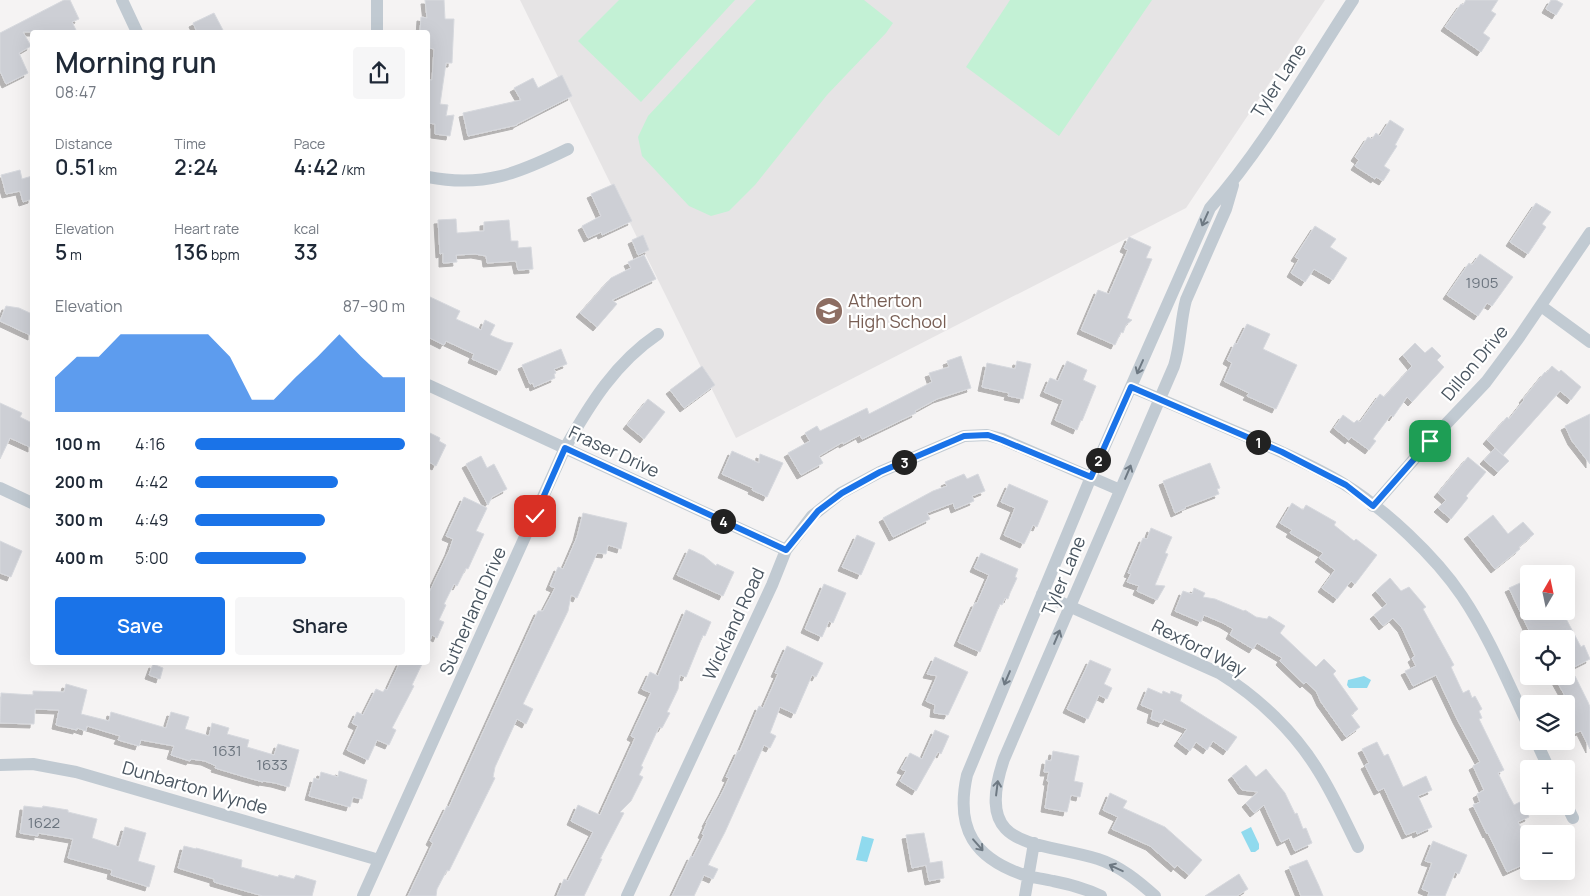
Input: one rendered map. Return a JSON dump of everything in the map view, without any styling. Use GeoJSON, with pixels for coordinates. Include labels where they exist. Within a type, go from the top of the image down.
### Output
{"type":"FeatureCollection","features":[{"type":"Feature","properties":{"kind":"street"},"geometry":{"type":"LineString","coordinates":[[122,0],[136,30]]}},
{"type":"Feature","properties":{"kind":"street"},"geometry":{"type":"LineString","coordinates":[[377,0],[377,30]]}},
{"type":"Feature","properties":{"kind":"street","name":"Tyler Lane"},"geometry":{"type":"LineString","coordinates":[[1100,896],[1055,881],[1028,876],[1008,868],[989,857],[975,844],[968,832],[962,806],[967,775],[1091,477],[1210,208],[1235,180],[1353,0]]}},
{"type":"Feature","properties":{"kind":"street"},"geometry":{"type":"LineString","coordinates":[[430,176],[456,180],[496,178],[531,167],[568,149]]}},
{"type":"Feature","properties":{"kind":"street","name":"Tyler Lane"},"geometry":{"type":"LineString","coordinates":[[1155,896],[1122,870],[1099,860],[1034,843],[1012,835],[1003,826],[995,808],[998,776],[1160,399],[1179,350],[1186,300],[1226,210],[1235,180]]}},
{"type":"Feature","properties":{"kind":"street","name":"Dillon Drive"},"geometry":{"type":"LineString","coordinates":[[1373,506],[1430,441],[1486,382],[1518,339],[1590,233]]}},
{"type":"Feature","properties":{"kind":"street"},"geometry":{"type":"LineString","coordinates":[[1541,306],[1590,342]]}},
{"type":"Feature","properties":{"kind":"street","name":"Sutherland Drive"},"geometry":{"type":"LineString","coordinates":[[363,896],[565,448],[584,413],[606,381],[640,346],[658,334]]}},
{"type":"Feature","properties":{"kind":"street","name":"Fraser Drive"},"geometry":{"type":"LineString","coordinates":[[430,386],[786,550]]}},
{"type":"Feature","properties":{"kind":"street"},"geometry":{"type":"LineString","coordinates":[[1131,387],[1282,452],[1346,485],[1373,506],[1408,535],[1434,561],[1461,595],[1482,629],[1520,708]]}},
{"type":"Feature","properties":{"kind":"street","name":"Wickland Road"},"geometry":{"type":"LineString","coordinates":[[627,896],[786,550],[812,516],[842,493],[880,472],[964,436],[988,435],[1120,490]]}},
{"type":"Feature","properties":{"kind":"street"},"geometry":{"type":"LineString","coordinates":[[0,488],[30,502]]}},
{"type":"Feature","properties":{"kind":"street","name":"Rexford Way"},"geometry":{"type":"LineString","coordinates":[[1042,594],[1219,673],[1241,687],[1277,720],[1309,756],[1330,791],[1358,846]]}},
{"type":"Feature","properties":{"kind":"street","name":"Dunbarton Wynde"},"geometry":{"type":"LineString","coordinates":[[0,765],[33,764],[76,772],[379,860]]}},
{"type":"Feature","properties":{"kind":"street"},"geometry":{"type":"LineString","coordinates":[[1025,896],[1034,843]]}},
{"type":"Feature","properties":{"kind":"shaded area","name":"Atherton High School"},"geometry":{"type":"Polygon","coordinates":[[[520,0],[1325,0],[1186,208],[736,438],[520,0]]]}},
{"type":"Feature","properties":{"kind":"green space"},"geometry":{"type":"Polygon","coordinates":[[[619,0],[735,0],[641,102],[578,41],[619,0]]]}},
{"type":"Feature","properties":{"kind":"green space"},"geometry":{"type":"Polygon","coordinates":[[[756,0],[864,0],[893,23],[886,33],[827,95],[755,185],[729,211],[711,216],[689,206],[642,156],[638,137],[648,116],[756,0]]]}},
{"type":"Feature","properties":{"kind":"green space"},"geometry":{"type":"Polygon","coordinates":[[[1010,0],[1152,0],[1059,136],[966,67],[1010,0]]]}},
{"type":"Feature","properties":{"kind":"water"},"geometry":{"type":"Polygon","coordinates":[[[1364,676],[1371,680],[1367,688],[1349,688],[1347,685],[1348,680],[1364,676]]]}},
{"type":"Feature","properties":{"kind":"water"},"geometry":{"type":"Polygon","coordinates":[[[1251,827],[1259,844],[1259,849],[1255,852],[1251,852],[1241,832],[1251,827]]]}},
{"type":"Feature","properties":{"kind":"water"},"geometry":{"type":"Polygon","coordinates":[[[862,836],[874,839],[867,862],[856,860],[862,836]]]}},
{"type":"Feature","properties":{"kind":"building"},"geometry":{"type":"Polygon","coordinates":[[[64,0],[70,0],[79,19],[72,22],[76,30],[30,30],[30,32],[23,32],[30,47],[19,53],[28,73],[6,84],[0,71],[0,33],[64,0]]]}},
{"type":"Feature","properties":{"kind":"building"},"geometry":{"type":"Polygon","coordinates":[[[425,0],[444,0],[445,19],[454,19],[452,63],[446,63],[440,104],[448,105],[446,116],[454,115],[450,136],[435,134],[435,124],[430,123],[430,80],[432,80],[434,49],[430,48],[430,30],[420,30],[421,17],[427,18],[425,0]]]}},
{"type":"Feature","properties":{"kind":"building"},"geometry":{"type":"Polygon","coordinates":[[[1466,0],[1498,0],[1491,11],[1496,14],[1483,33],[1490,38],[1481,52],[1445,27],[1466,0]]]}},
{"type":"Feature","properties":{"kind":"building"},"geometry":{"type":"Polygon","coordinates":[[[1551,0],[1556,0],[1563,4],[1556,15],[1546,9],[1551,0]]]}},
{"type":"Feature","properties":{"kind":"building"},"geometry":{"type":"Polygon","coordinates":[[[214,13],[223,30],[196,30],[193,23],[214,13]]]}},
{"type":"Feature","properties":{"kind":"building"},"geometry":{"type":"Polygon","coordinates":[[[562,75],[572,96],[517,125],[468,136],[463,113],[521,100],[514,88],[533,78],[538,88],[562,75]]]}},
{"type":"Feature","properties":{"kind":"building"},"geometry":{"type":"Polygon","coordinates":[[[1390,120],[1404,129],[1395,145],[1397,146],[1384,166],[1390,170],[1383,181],[1376,177],[1375,179],[1355,166],[1359,160],[1355,157],[1368,137],[1372,139],[1376,133],[1380,136],[1390,120]]]}},
{"type":"Feature","properties":{"kind":"building"},"geometry":{"type":"Polygon","coordinates":[[[20,170],[22,179],[30,177],[30,200],[23,202],[20,191],[6,194],[1,175],[20,170]]]}},
{"type":"Feature","properties":{"kind":"building"},"geometry":{"type":"Polygon","coordinates":[[[614,184],[632,221],[602,235],[601,232],[588,238],[582,226],[601,216],[591,194],[614,184]]]}},
{"type":"Feature","properties":{"kind":"building"},"geometry":{"type":"Polygon","coordinates":[[[1536,203],[1551,212],[1542,224],[1546,227],[1528,254],[1510,242],[1536,203]]]}},
{"type":"Feature","properties":{"kind":"building"},"geometry":{"type":"Polygon","coordinates":[[[456,219],[457,233],[484,231],[484,222],[509,220],[511,241],[518,241],[518,248],[531,247],[533,269],[518,270],[516,261],[487,263],[486,256],[475,254],[456,255],[457,262],[443,263],[443,253],[440,254],[438,220],[456,219]]]}},
{"type":"Feature","properties":{"kind":"building"},"geometry":{"type":"Polygon","coordinates":[[[1315,226],[1336,239],[1330,247],[1347,258],[1333,280],[1314,269],[1305,282],[1291,273],[1299,259],[1295,257],[1315,226]]]}},
{"type":"Feature","properties":{"kind":"building"},"geometry":{"type":"Polygon","coordinates":[[[643,235],[649,250],[638,255],[632,240],[643,235]]]}},
{"type":"Feature","properties":{"kind":"building"},"geometry":{"type":"Polygon","coordinates":[[[1129,237],[1151,247],[1146,258],[1152,259],[1127,318],[1132,320],[1126,325],[1123,333],[1121,332],[1115,345],[1081,330],[1098,290],[1109,294],[1128,250],[1124,248],[1129,237]]]}},
{"type":"Feature","properties":{"kind":"building"},"geometry":{"type":"Polygon","coordinates":[[[1480,254],[1513,277],[1492,306],[1487,303],[1478,316],[1447,295],[1469,263],[1472,265],[1480,254]]]}},
{"type":"Feature","properties":{"kind":"building"},"geometry":{"type":"Polygon","coordinates":[[[644,255],[656,279],[612,300],[617,304],[597,327],[580,313],[611,278],[631,268],[628,262],[644,255]]]}},
{"type":"Feature","properties":{"kind":"building"},"geometry":{"type":"Polygon","coordinates":[[[430,297],[460,311],[456,319],[481,330],[485,320],[495,325],[490,335],[513,343],[500,371],[472,359],[474,354],[446,341],[444,345],[430,338],[430,297]]]}},
{"type":"Feature","properties":{"kind":"building"},"geometry":{"type":"Polygon","coordinates":[[[6,306],[19,308],[30,313],[30,335],[0,321],[6,306]]]}},
{"type":"Feature","properties":{"kind":"building"},"geometry":{"type":"Polygon","coordinates":[[[1247,324],[1270,334],[1263,349],[1297,365],[1276,409],[1247,396],[1249,393],[1224,381],[1232,363],[1227,360],[1247,324]]]}},
{"type":"Feature","properties":{"kind":"building"},"geometry":{"type":"Polygon","coordinates":[[[1415,343],[1425,353],[1432,347],[1441,356],[1437,360],[1444,367],[1412,402],[1407,397],[1393,417],[1391,415],[1373,439],[1376,441],[1369,450],[1351,437],[1349,440],[1334,428],[1343,415],[1354,423],[1357,420],[1360,422],[1380,394],[1384,397],[1412,366],[1403,355],[1415,343]]]}},
{"type":"Feature","properties":{"kind":"building"},"geometry":{"type":"Polygon","coordinates":[[[561,349],[567,364],[554,369],[556,373],[554,374],[555,378],[534,387],[533,383],[530,384],[522,365],[561,349]]]}},
{"type":"Feature","properties":{"kind":"building"},"geometry":{"type":"Polygon","coordinates":[[[961,356],[971,388],[937,399],[915,411],[916,413],[862,439],[860,435],[843,444],[843,442],[819,456],[823,463],[801,475],[788,453],[810,441],[805,433],[817,426],[820,431],[867,408],[869,414],[932,382],[929,373],[949,367],[947,361],[961,356]]]}},
{"type":"Feature","properties":{"kind":"building"},"geometry":{"type":"Polygon","coordinates":[[[1017,361],[1031,364],[1023,399],[1008,396],[1009,393],[982,387],[987,363],[1015,369],[1017,361]]]}},
{"type":"Feature","properties":{"kind":"building"},"geometry":{"type":"Polygon","coordinates":[[[1067,361],[1087,370],[1083,380],[1096,386],[1077,430],[1055,420],[1063,400],[1044,392],[1050,378],[1058,381],[1067,361]]]}},
{"type":"Feature","properties":{"kind":"building"},"geometry":{"type":"Polygon","coordinates":[[[702,366],[715,385],[684,408],[670,390],[702,366]]]}},
{"type":"Feature","properties":{"kind":"building"},"geometry":{"type":"Polygon","coordinates":[[[1552,366],[1559,372],[1561,370],[1581,387],[1571,400],[1560,391],[1503,455],[1487,440],[1507,417],[1509,419],[1523,399],[1552,366]]]}},
{"type":"Feature","properties":{"kind":"building"},"geometry":{"type":"Polygon","coordinates":[[[648,399],[665,412],[644,439],[627,425],[648,399]]]}},
{"type":"Feature","properties":{"kind":"building"},"geometry":{"type":"Polygon","coordinates":[[[0,403],[22,413],[20,417],[30,422],[30,447],[10,438],[0,459],[0,403]]]}},
{"type":"Feature","properties":{"kind":"building"},"geometry":{"type":"Polygon","coordinates":[[[1590,414],[1590,464],[1572,441],[1565,426],[1590,414]]]}},
{"type":"Feature","properties":{"kind":"building"},"geometry":{"type":"Polygon","coordinates":[[[430,433],[440,438],[439,441],[446,445],[436,466],[430,463],[430,433]]]}},
{"type":"Feature","properties":{"kind":"building"},"geometry":{"type":"Polygon","coordinates":[[[1495,448],[1509,461],[1498,472],[1484,460],[1495,448]]]}},
{"type":"Feature","properties":{"kind":"building"},"geometry":{"type":"Polygon","coordinates":[[[732,451],[759,463],[760,454],[783,463],[767,497],[752,490],[753,488],[722,474],[732,451]]]}},
{"type":"Feature","properties":{"kind":"building"},"geometry":{"type":"Polygon","coordinates":[[[481,456],[487,468],[494,464],[507,489],[492,497],[488,505],[466,464],[481,456]]]}},
{"type":"Feature","properties":{"kind":"building"},"geometry":{"type":"Polygon","coordinates":[[[1468,457],[1486,472],[1466,496],[1468,498],[1451,519],[1438,508],[1446,500],[1438,493],[1468,457]]]}},
{"type":"Feature","properties":{"kind":"building"},"geometry":{"type":"Polygon","coordinates":[[[1210,463],[1220,488],[1217,489],[1219,494],[1185,507],[1175,513],[1163,481],[1210,463]]]}},
{"type":"Feature","properties":{"kind":"building"},"geometry":{"type":"Polygon","coordinates":[[[964,474],[967,479],[978,474],[985,491],[972,496],[974,501],[955,509],[953,503],[927,513],[930,519],[893,537],[883,518],[933,491],[947,486],[945,482],[964,474]]]}},
{"type":"Feature","properties":{"kind":"building"},"geometry":{"type":"Polygon","coordinates":[[[1009,484],[1048,501],[1037,527],[1033,525],[1024,544],[1004,535],[1015,508],[1001,502],[1009,484]]]}},
{"type":"Feature","properties":{"kind":"building"},"geometry":{"type":"Polygon","coordinates":[[[464,497],[487,508],[476,531],[484,534],[468,569],[466,568],[457,586],[454,584],[444,604],[446,605],[439,620],[444,622],[437,638],[432,635],[430,640],[430,591],[453,539],[446,536],[464,497]]]}},
{"type":"Feature","properties":{"kind":"building"},"geometry":{"type":"Polygon","coordinates":[[[1292,503],[1303,510],[1306,505],[1336,522],[1334,525],[1354,541],[1356,539],[1377,555],[1355,584],[1351,581],[1337,599],[1322,588],[1335,570],[1319,558],[1323,553],[1290,533],[1292,530],[1280,523],[1292,503]]]}},
{"type":"Feature","properties":{"kind":"building"},"geometry":{"type":"Polygon","coordinates":[[[583,513],[627,523],[621,549],[608,545],[606,554],[597,553],[577,598],[571,595],[568,611],[523,704],[533,709],[526,724],[517,719],[495,767],[493,777],[495,778],[449,871],[447,870],[437,889],[436,896],[408,896],[433,843],[430,841],[447,806],[449,807],[538,611],[543,611],[555,588],[550,586],[558,567],[563,569],[568,558],[577,537],[583,513]]]}},
{"type":"Feature","properties":{"kind":"building"},"geometry":{"type":"Polygon","coordinates":[[[1493,515],[1508,534],[1523,522],[1534,534],[1519,547],[1520,549],[1495,569],[1468,535],[1493,515]]]}},
{"type":"Feature","properties":{"kind":"building"},"geometry":{"type":"Polygon","coordinates":[[[1151,528],[1172,537],[1165,553],[1168,554],[1155,585],[1165,586],[1157,600],[1137,591],[1139,586],[1127,582],[1131,574],[1128,573],[1143,538],[1147,539],[1151,528]]]}},
{"type":"Feature","properties":{"kind":"building"},"geometry":{"type":"Polygon","coordinates":[[[857,535],[875,543],[861,575],[842,567],[857,535]]]}},
{"type":"Feature","properties":{"kind":"building"},"geometry":{"type":"Polygon","coordinates":[[[0,541],[22,551],[11,577],[0,573],[0,541]]]}},
{"type":"Feature","properties":{"kind":"building"},"geometry":{"type":"Polygon","coordinates":[[[689,549],[704,556],[716,566],[717,564],[734,572],[723,596],[677,575],[689,549]]]}},
{"type":"Feature","properties":{"kind":"building"},"geometry":{"type":"Polygon","coordinates":[[[981,553],[1018,569],[1015,577],[1017,578],[1008,599],[1005,598],[1002,605],[1000,604],[980,652],[958,642],[989,575],[974,568],[981,553]]]}},
{"type":"Feature","properties":{"kind":"building"},"geometry":{"type":"Polygon","coordinates":[[[1390,578],[1401,591],[1409,587],[1426,607],[1423,609],[1454,665],[1451,667],[1463,693],[1469,690],[1472,698],[1475,696],[1482,709],[1479,711],[1482,718],[1479,719],[1504,770],[1498,773],[1514,805],[1520,802],[1520,815],[1528,815],[1529,817],[1518,822],[1520,826],[1520,866],[1507,872],[1487,834],[1473,805],[1480,802],[1477,794],[1484,790],[1473,766],[1480,762],[1436,675],[1413,686],[1405,671],[1416,666],[1412,658],[1415,656],[1402,628],[1393,618],[1383,626],[1374,615],[1387,604],[1376,591],[1390,578]]]}},
{"type":"Feature","properties":{"kind":"building"},"geometry":{"type":"Polygon","coordinates":[[[1520,583],[1520,611],[1509,588],[1520,583]]]}},
{"type":"Feature","properties":{"kind":"building"},"geometry":{"type":"Polygon","coordinates":[[[824,584],[846,593],[833,623],[829,621],[822,637],[805,629],[824,584]]]}},
{"type":"Feature","properties":{"kind":"building"},"geometry":{"type":"Polygon","coordinates":[[[1194,588],[1205,593],[1203,597],[1215,599],[1245,610],[1256,617],[1267,619],[1269,616],[1285,626],[1280,633],[1316,667],[1324,659],[1336,671],[1333,674],[1358,709],[1351,715],[1360,727],[1346,737],[1321,702],[1316,691],[1306,682],[1304,684],[1280,661],[1282,658],[1257,643],[1253,649],[1230,635],[1233,629],[1223,623],[1204,615],[1201,622],[1175,611],[1183,591],[1192,594],[1194,588]]]}},
{"type":"Feature","properties":{"kind":"building"},"geometry":{"type":"Polygon","coordinates":[[[686,610],[711,622],[705,636],[703,635],[686,677],[680,675],[678,689],[667,712],[670,713],[662,728],[659,727],[641,766],[643,767],[639,775],[643,777],[631,801],[620,812],[624,813],[600,859],[602,859],[584,896],[557,896],[564,879],[568,881],[593,832],[571,821],[578,805],[600,815],[635,738],[631,736],[651,693],[642,689],[650,672],[658,676],[686,610]]]}},
{"type":"Feature","properties":{"kind":"building"},"geometry":{"type":"Polygon","coordinates":[[[1524,620],[1567,620],[1572,630],[1529,630],[1524,620]]]}},
{"type":"Feature","properties":{"kind":"building"},"geometry":{"type":"Polygon","coordinates":[[[1575,636],[1581,647],[1584,645],[1590,659],[1575,666],[1575,636]]]}},
{"type":"Feature","properties":{"kind":"building"},"geometry":{"type":"Polygon","coordinates":[[[787,646],[823,663],[816,677],[812,675],[795,714],[780,707],[770,733],[776,736],[770,748],[764,745],[708,865],[718,869],[713,879],[704,875],[694,896],[672,896],[691,856],[693,857],[704,835],[702,834],[706,823],[729,778],[726,777],[738,751],[740,751],[759,706],[763,708],[778,674],[775,673],[787,646]]]}},
{"type":"Feature","properties":{"kind":"building"},"geometry":{"type":"Polygon","coordinates":[[[935,657],[968,672],[948,715],[934,713],[935,705],[926,701],[937,676],[927,674],[935,657]]]}},
{"type":"Feature","properties":{"kind":"building"},"geometry":{"type":"Polygon","coordinates":[[[1090,660],[1111,669],[1104,684],[1112,688],[1107,699],[1099,695],[1088,719],[1067,709],[1090,660]]]}},
{"type":"Feature","properties":{"kind":"building"},"geometry":{"type":"Polygon","coordinates":[[[153,665],[163,668],[160,679],[149,675],[153,665]]]}},
{"type":"Feature","properties":{"kind":"building"},"geometry":{"type":"Polygon","coordinates":[[[399,665],[422,665],[412,685],[414,686],[392,728],[396,730],[389,745],[377,740],[368,760],[347,750],[358,726],[352,723],[357,712],[363,715],[376,689],[383,692],[385,689],[387,690],[399,665]]]}},
{"type":"Feature","properties":{"kind":"building"},"geometry":{"type":"Polygon","coordinates":[[[1575,676],[1590,707],[1590,749],[1581,731],[1575,733],[1575,695],[1564,695],[1559,685],[1575,685],[1575,676]]]}},
{"type":"Feature","properties":{"kind":"building"},"geometry":{"type":"Polygon","coordinates":[[[66,684],[87,690],[81,714],[109,721],[111,712],[166,728],[171,712],[189,717],[185,729],[209,736],[212,723],[229,728],[227,734],[249,740],[247,747],[274,755],[278,744],[299,750],[289,787],[263,782],[215,768],[216,766],[205,761],[191,759],[190,761],[171,755],[174,746],[141,740],[139,746],[118,740],[120,736],[87,726],[86,731],[56,725],[59,710],[35,709],[34,724],[0,723],[1,693],[33,695],[33,691],[64,692],[66,684]]]}},
{"type":"Feature","properties":{"kind":"building"},"geometry":{"type":"Polygon","coordinates":[[[1148,688],[1162,694],[1163,691],[1170,694],[1171,691],[1182,695],[1180,701],[1237,737],[1227,751],[1213,741],[1207,750],[1196,742],[1190,751],[1178,742],[1187,729],[1164,719],[1162,723],[1151,719],[1153,710],[1141,705],[1148,688]]]}},
{"type":"Feature","properties":{"kind":"building"},"geometry":{"type":"Polygon","coordinates":[[[935,730],[949,736],[941,754],[938,752],[916,791],[900,781],[906,771],[901,769],[910,753],[922,759],[935,730]]]}},
{"type":"Feature","properties":{"kind":"building"},"geometry":{"type":"Polygon","coordinates":[[[1377,742],[1384,756],[1388,754],[1403,787],[1426,776],[1432,790],[1418,796],[1432,827],[1417,834],[1416,831],[1406,835],[1384,788],[1378,791],[1365,765],[1369,763],[1362,749],[1377,742]]]}},
{"type":"Feature","properties":{"kind":"building"},"geometry":{"type":"Polygon","coordinates":[[[1053,751],[1079,756],[1074,781],[1083,783],[1080,797],[1071,795],[1067,812],[1045,808],[1049,772],[1044,772],[1046,760],[1051,761],[1053,751]]]}},
{"type":"Feature","properties":{"kind":"building"},"geometry":{"type":"Polygon","coordinates":[[[1246,765],[1256,777],[1266,769],[1285,793],[1295,814],[1297,813],[1303,829],[1306,828],[1312,843],[1295,851],[1289,838],[1281,842],[1264,805],[1254,813],[1246,803],[1258,792],[1242,790],[1232,776],[1246,765]]]}},
{"type":"Feature","properties":{"kind":"building"},"geometry":{"type":"Polygon","coordinates":[[[339,771],[367,780],[362,799],[353,797],[350,807],[309,796],[314,778],[319,780],[321,772],[338,777],[339,771]]]}},
{"type":"Feature","properties":{"kind":"building"},"geometry":{"type":"Polygon","coordinates":[[[1110,793],[1127,801],[1123,808],[1165,827],[1202,860],[1189,875],[1177,865],[1175,868],[1150,846],[1112,829],[1118,817],[1103,810],[1110,793]]]}},
{"type":"Feature","properties":{"kind":"building"},"geometry":{"type":"Polygon","coordinates":[[[24,806],[42,808],[43,806],[68,810],[68,812],[97,819],[92,838],[119,847],[125,827],[146,833],[138,861],[155,866],[149,887],[111,875],[112,870],[68,858],[73,839],[38,833],[38,836],[20,833],[24,806]]]}},
{"type":"Feature","properties":{"kind":"building"},"geometry":{"type":"Polygon","coordinates":[[[924,833],[930,863],[942,861],[944,878],[929,881],[926,865],[912,868],[906,835],[924,833]]]}},
{"type":"Feature","properties":{"kind":"building"},"geometry":{"type":"Polygon","coordinates":[[[1433,841],[1467,855],[1459,874],[1455,872],[1445,896],[1428,896],[1429,892],[1422,889],[1432,863],[1425,861],[1433,841]]]}},
{"type":"Feature","properties":{"kind":"building"},"geometry":{"type":"Polygon","coordinates":[[[184,846],[242,860],[241,867],[278,877],[279,875],[294,879],[296,875],[316,881],[312,896],[263,896],[214,882],[214,879],[178,868],[184,846]]]}},
{"type":"Feature","properties":{"kind":"building"},"geometry":{"type":"Polygon","coordinates":[[[1307,860],[1323,896],[1301,896],[1289,867],[1307,860]]]}},
{"type":"Feature","properties":{"kind":"building"},"geometry":{"type":"Polygon","coordinates":[[[1239,874],[1248,889],[1237,896],[1205,896],[1239,874]]]}},
{"type":"Feature","properties":{"kind":"place","name":"Atherton High School"},"geometry":{"type":"Point","coordinates":[829,311]}},
{"type":"Feature","properties":{"kind":"route"},"geometry":{"type":"LineString","coordinates":[[535,516],[565,448],[786,550],[812,516],[842,493],[880,472],[964,436],[988,435],[1091,477],[1131,387],[1282,452],[1346,485],[1373,506],[1430,441]]}}]}
